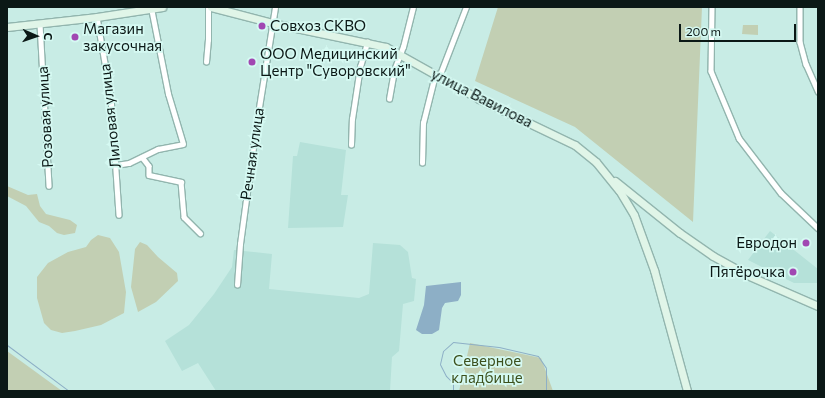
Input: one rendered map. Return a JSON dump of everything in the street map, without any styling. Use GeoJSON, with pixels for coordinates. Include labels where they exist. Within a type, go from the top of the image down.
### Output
{"type":"FeatureCollection","features":[{"type":"Feature","properties":{"kind":"street"},"geometry":{"type":"LineString","coordinates":[[7,26],[40,24],[162,7]]}},
{"type":"Feature","properties":{"kind":"street"},"geometry":{"type":"LineString","coordinates":[[206,62],[209,7]]}},
{"type":"Feature","properties":{"kind":"street","name":"улица Вавилова"},"geometry":{"type":"LineString","coordinates":[[209,7],[272,23],[386,47],[479,99],[575,145],[596,162],[619,190],[636,221],[654,270],[687,391]]}},
{"type":"Feature","properties":{"kind":"street","name":"Речная улица"},"geometry":{"type":"LineString","coordinates":[[237,285],[240,244],[275,7]]}},
{"type":"Feature","properties":{"kind":"street"},"geometry":{"type":"LineString","coordinates":[[389,99],[394,70],[403,47],[413,7]]}},
{"type":"Feature","properties":{"kind":"street"},"geometry":{"type":"LineString","coordinates":[[422,163],[423,123],[437,76],[466,7]]}},
{"type":"Feature","properties":{"kind":"street"},"geometry":{"type":"LineString","coordinates":[[712,7],[711,71],[740,138],[781,193],[818,228]]}},
{"type":"Feature","properties":{"kind":"street"},"geometry":{"type":"LineString","coordinates":[[800,7],[800,42],[806,64],[818,91]]}},
{"type":"Feature","properties":{"kind":"street"},"geometry":{"type":"LineString","coordinates":[[116,165],[129,163],[158,150],[183,144],[168,94],[152,8]]}},
{"type":"Feature","properties":{"kind":"street","name":"Лиловая улица"},"geometry":{"type":"LineString","coordinates":[[97,17],[111,97],[119,215]]}},
{"type":"Feature","properties":{"kind":"street","name":"Розовая улица"},"geometry":{"type":"LineString","coordinates":[[40,24],[49,186]]}},
{"type":"Feature","properties":{"kind":"street"},"geometry":{"type":"LineString","coordinates":[[351,145],[352,119],[360,67],[367,42]]}},
{"type":"Feature","properties":{"kind":"street"},"geometry":{"type":"LineString","coordinates":[[142,157],[148,166],[149,175],[155,178],[181,182],[184,217],[200,233]]}},
{"type":"Feature","properties":{"kind":"street","name":"улица Вавилова"},"geometry":{"type":"LineString","coordinates":[[604,172],[680,233],[713,256],[747,275],[818,306]]}},
{"type":"Feature","properties":{"kind":"shaded area"},"geometry":{"type":"Polygon","coordinates":[[[300,142],[346,150],[341,195],[348,195],[343,227],[288,228],[293,156],[297,156],[300,142]]]}},
{"type":"Feature","properties":{"kind":"shaded area"},"geometry":{"type":"Polygon","coordinates":[[[770,231],[818,269],[818,283],[794,283],[748,260],[770,231]]]}},
{"type":"Feature","properties":{"kind":"shaded area"},"geometry":{"type":"Polygon","coordinates":[[[373,243],[400,245],[408,252],[412,278],[416,279],[414,301],[403,304],[399,351],[392,357],[390,391],[216,391],[198,363],[182,371],[165,341],[189,325],[214,294],[232,267],[234,250],[272,254],[269,289],[359,298],[369,294],[373,243]]]}},
{"type":"Feature","properties":{"kind":"shaded area"},"geometry":{"type":"Polygon","coordinates":[[[461,282],[461,295],[458,301],[445,303],[442,308],[439,330],[432,334],[422,334],[416,330],[424,305],[426,286],[461,282]]]}},
{"type":"Feature","properties":{"kind":"green space"},"geometry":{"type":"Polygon","coordinates":[[[498,7],[702,7],[693,222],[575,127],[475,81],[498,7]]]}},
{"type":"Feature","properties":{"kind":"green space"},"geometry":{"type":"Polygon","coordinates":[[[743,25],[758,25],[758,35],[742,34],[743,25]]]}},
{"type":"Feature","properties":{"kind":"green space"},"geometry":{"type":"Polygon","coordinates":[[[7,186],[28,195],[37,194],[40,206],[46,214],[70,220],[77,225],[75,233],[64,235],[57,233],[49,226],[39,222],[26,206],[7,196],[7,186]]]}},
{"type":"Feature","properties":{"kind":"green space"},"geometry":{"type":"Polygon","coordinates":[[[98,235],[110,238],[119,252],[126,292],[124,313],[101,325],[62,333],[51,330],[44,323],[37,298],[37,277],[48,263],[68,252],[86,247],[91,240],[98,235]]]}},
{"type":"Feature","properties":{"kind":"green space"},"geometry":{"type":"Polygon","coordinates":[[[140,242],[147,245],[158,257],[177,273],[178,281],[156,302],[138,312],[131,287],[135,249],[140,242]]]}},
{"type":"Feature","properties":{"kind":"green space","name":"Северное кладбище"},"geometry":{"type":"Polygon","coordinates":[[[470,343],[541,358],[553,391],[459,391],[470,343]]]}},
{"type":"Feature","properties":{"kind":"green space"},"geometry":{"type":"Polygon","coordinates":[[[7,351],[62,391],[7,391],[7,351]]]}},
{"type":"Feature","properties":{"kind":"waterway"},"geometry":{"type":"LineString","coordinates":[[453,391],[453,383],[446,376],[440,364],[443,351],[453,342],[499,347],[538,356],[546,368],[546,391]]}},
{"type":"Feature","properties":{"kind":"waterway"},"geometry":{"type":"LineString","coordinates":[[7,345],[69,391]]}},
{"type":"Feature","properties":{"kind":"place","name":"Совхоз СКВО"},"geometry":{"type":"Point","coordinates":[262,26]}},
{"type":"Feature","properties":{"kind":"place","name":"Магазин закусочная"},"geometry":{"type":"Point","coordinates":[75,37]}},
{"type":"Feature","properties":{"kind":"place","name":"ООО Медицинский Центр \"Суворовский\""},"geometry":{"type":"Point","coordinates":[252,62]}},
{"type":"Feature","properties":{"kind":"place","name":"Евродон"},"geometry":{"type":"Point","coordinates":[806,243]}},
{"type":"Feature","properties":{"kind":"place","name":"Пятёрочка"},"geometry":{"type":"Point","coordinates":[793,272]}}]}
